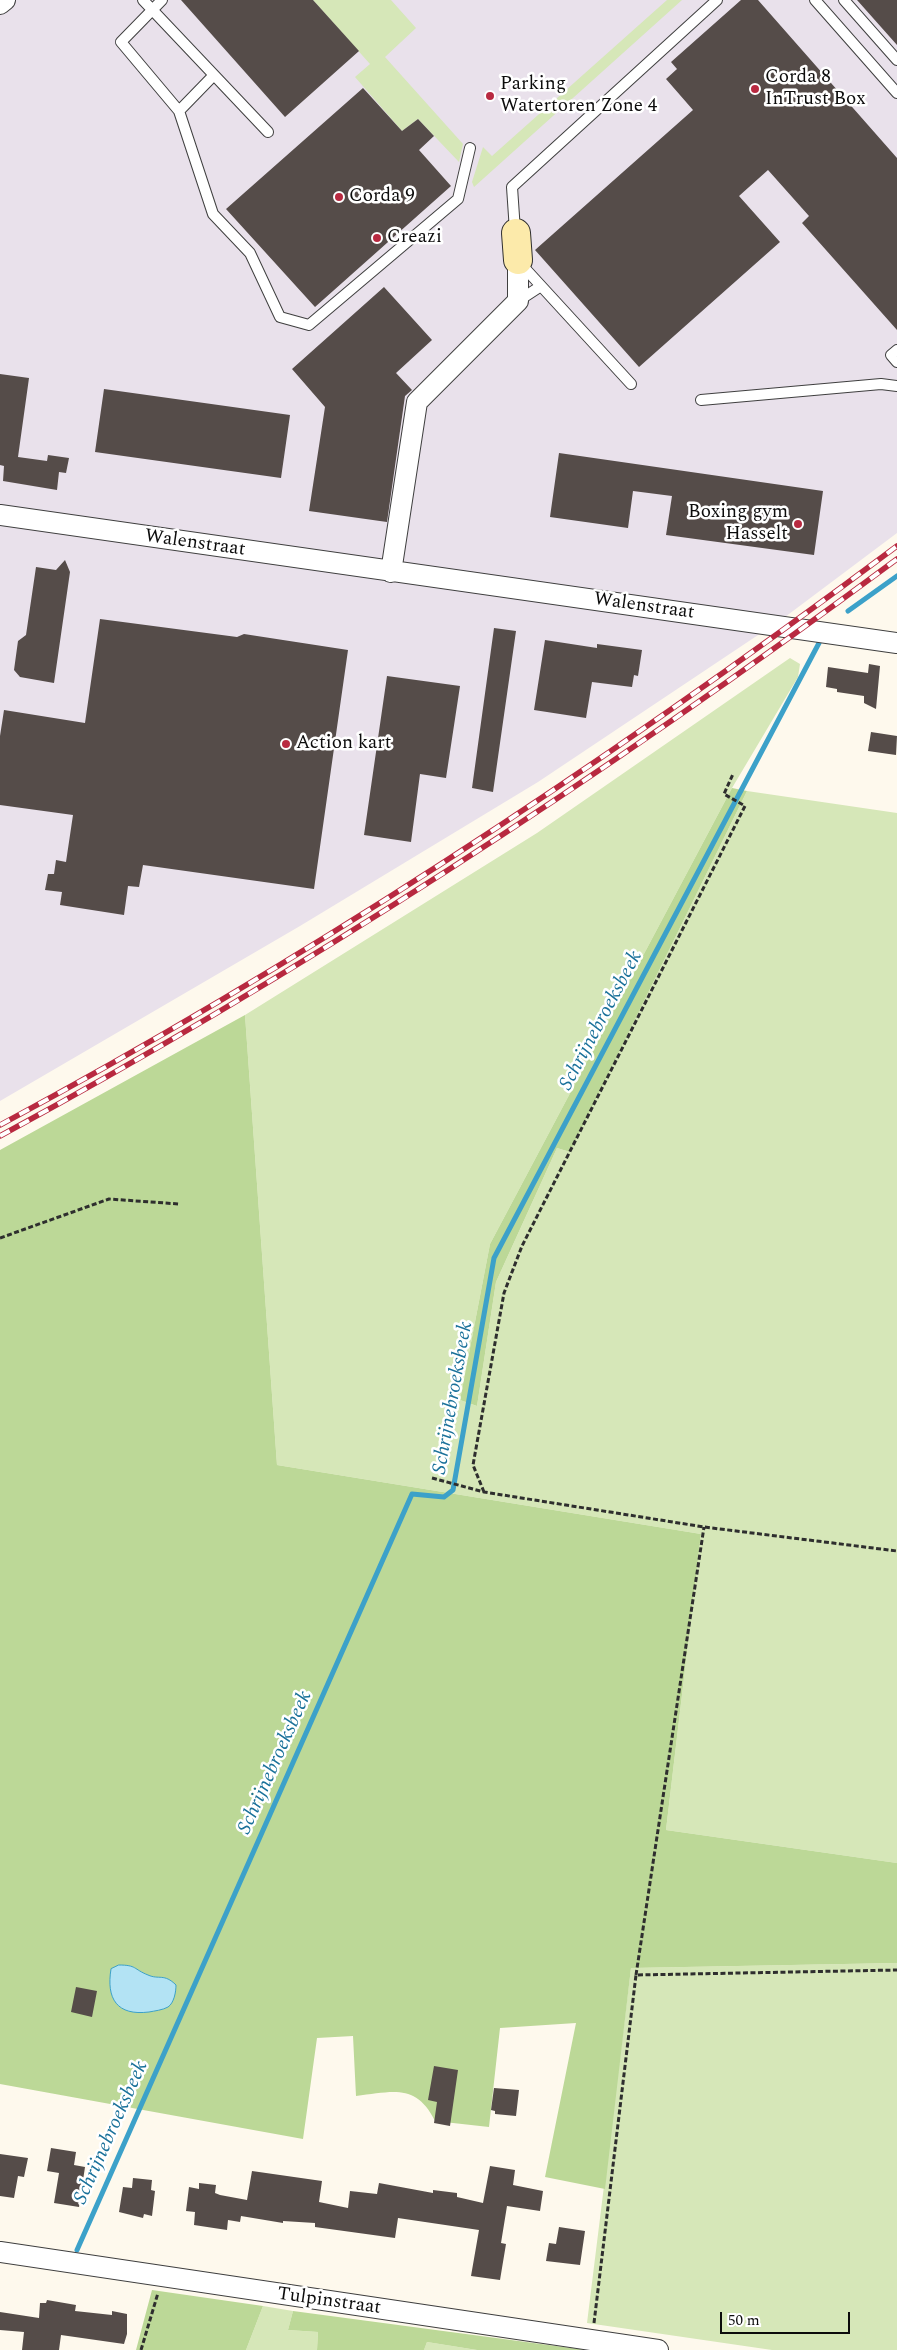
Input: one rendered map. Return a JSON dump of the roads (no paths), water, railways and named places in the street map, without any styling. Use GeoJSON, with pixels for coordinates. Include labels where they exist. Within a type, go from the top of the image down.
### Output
{"type":"FeatureCollection","features":[{"type":"Feature","properties":{"kind":"street"},"geometry":{"type":"LineString","coordinates":[[0,4],[5,0]]}},
{"type":"Feature","properties":{"kind":"street"},"geometry":{"type":"LineString","coordinates":[[391,572],[418,402],[518,301],[516,233]]}},
{"type":"Feature","properties":{"kind":"street","name":"Walenstraat"},"geometry":{"type":"LineString","coordinates":[[0,518],[897,643]]}},
{"type":"Feature","properties":{"kind":"street","name":"Tulpinstraat"},"geometry":{"type":"LineString","coordinates":[[0,2252],[658,2350]]}},
{"type":"Feature","properties":{"kind":"lane"},"geometry":{"type":"LineString","coordinates":[[143,0],[268,132]]}},
{"type":"Feature","properties":{"kind":"lane"},"geometry":{"type":"LineString","coordinates":[[162,0],[121,42],[180,111],[213,214],[250,253],[280,317],[309,325],[458,199],[470,148]]}},
{"type":"Feature","properties":{"kind":"lane"},"geometry":{"type":"LineString","coordinates":[[516,233],[512,187],[717,0]]}},
{"type":"Feature","properties":{"kind":"lane"},"geometry":{"type":"LineString","coordinates":[[815,0],[897,93]]}},
{"type":"Feature","properties":{"kind":"lane"},"geometry":{"type":"LineString","coordinates":[[844,0],[897,60]]}},
{"type":"Feature","properties":{"kind":"lane"},"geometry":{"type":"LineString","coordinates":[[180,111],[214,75]]}},
{"type":"Feature","properties":{"kind":"lane"},"geometry":{"type":"LineString","coordinates":[[518,260],[630,384]]}},
{"type":"Feature","properties":{"kind":"lane"},"geometry":{"type":"LineString","coordinates":[[518,301],[541,286]]}},
{"type":"Feature","properties":{"kind":"lane"},"geometry":{"type":"LineString","coordinates":[[897,350],[891,355],[897,362]]}},
{"type":"Feature","properties":{"kind":"lane"},"geometry":{"type":"LineString","coordinates":[[701,400],[881,384],[897,386]]}},
{"type":"Feature","properties":{"kind":"water"},"geometry":{"type":"Polygon","coordinates":[[[119,1965],[132,1967],[148,1975],[172,1981],[176,1988],[172,2003],[164,2009],[149,2012],[138,2013],[122,2008],[112,1997],[110,1989],[111,1969],[119,1965]]]}},
{"type":"Feature","properties":{"kind":"waterway","name":"Schrijnebroeksbeek"},"geometry":{"type":"LineString","coordinates":[[848,611],[897,576]]}},
{"type":"Feature","properties":{"kind":"waterway","name":"Schrijnebroeksbeek"},"geometry":{"type":"LineString","coordinates":[[77,2250],[412,1494],[444,1497],[453,1490],[494,1258],[819,643]]}},
{"type":"Feature","properties":{"kind":"railway"},"geometry":{"type":"LineString","coordinates":[[0,1125],[117,1061],[232,994],[459,852],[681,703],[897,546]]}},
{"type":"Feature","properties":{"kind":"railway"},"geometry":{"type":"LineString","coordinates":[[0,1136],[232,1004],[346,935],[459,863],[680,715],[897,559]]}},
{"type":"Feature","properties":{"kind":"place","name":"Corda 8 InTrust Box"},"geometry":{"type":"Point","coordinates":[755,89]}},
{"type":"Feature","properties":{"kind":"place","name":"Parking Watertoren Zone 4"},"geometry":{"type":"Point","coordinates":[490,96]}},
{"type":"Feature","properties":{"kind":"place","name":"Corda 9"},"geometry":{"type":"Point","coordinates":[339,197]}},
{"type":"Feature","properties":{"kind":"place","name":"Creazi"},"geometry":{"type":"Point","coordinates":[377,238]}},
{"type":"Feature","properties":{"kind":"place","name":"Boxing gym Hasselt"},"geometry":{"type":"Point","coordinates":[798,524]}},
{"type":"Feature","properties":{"kind":"place","name":"Action kart"},"geometry":{"type":"Point","coordinates":[286,744]}}]}
